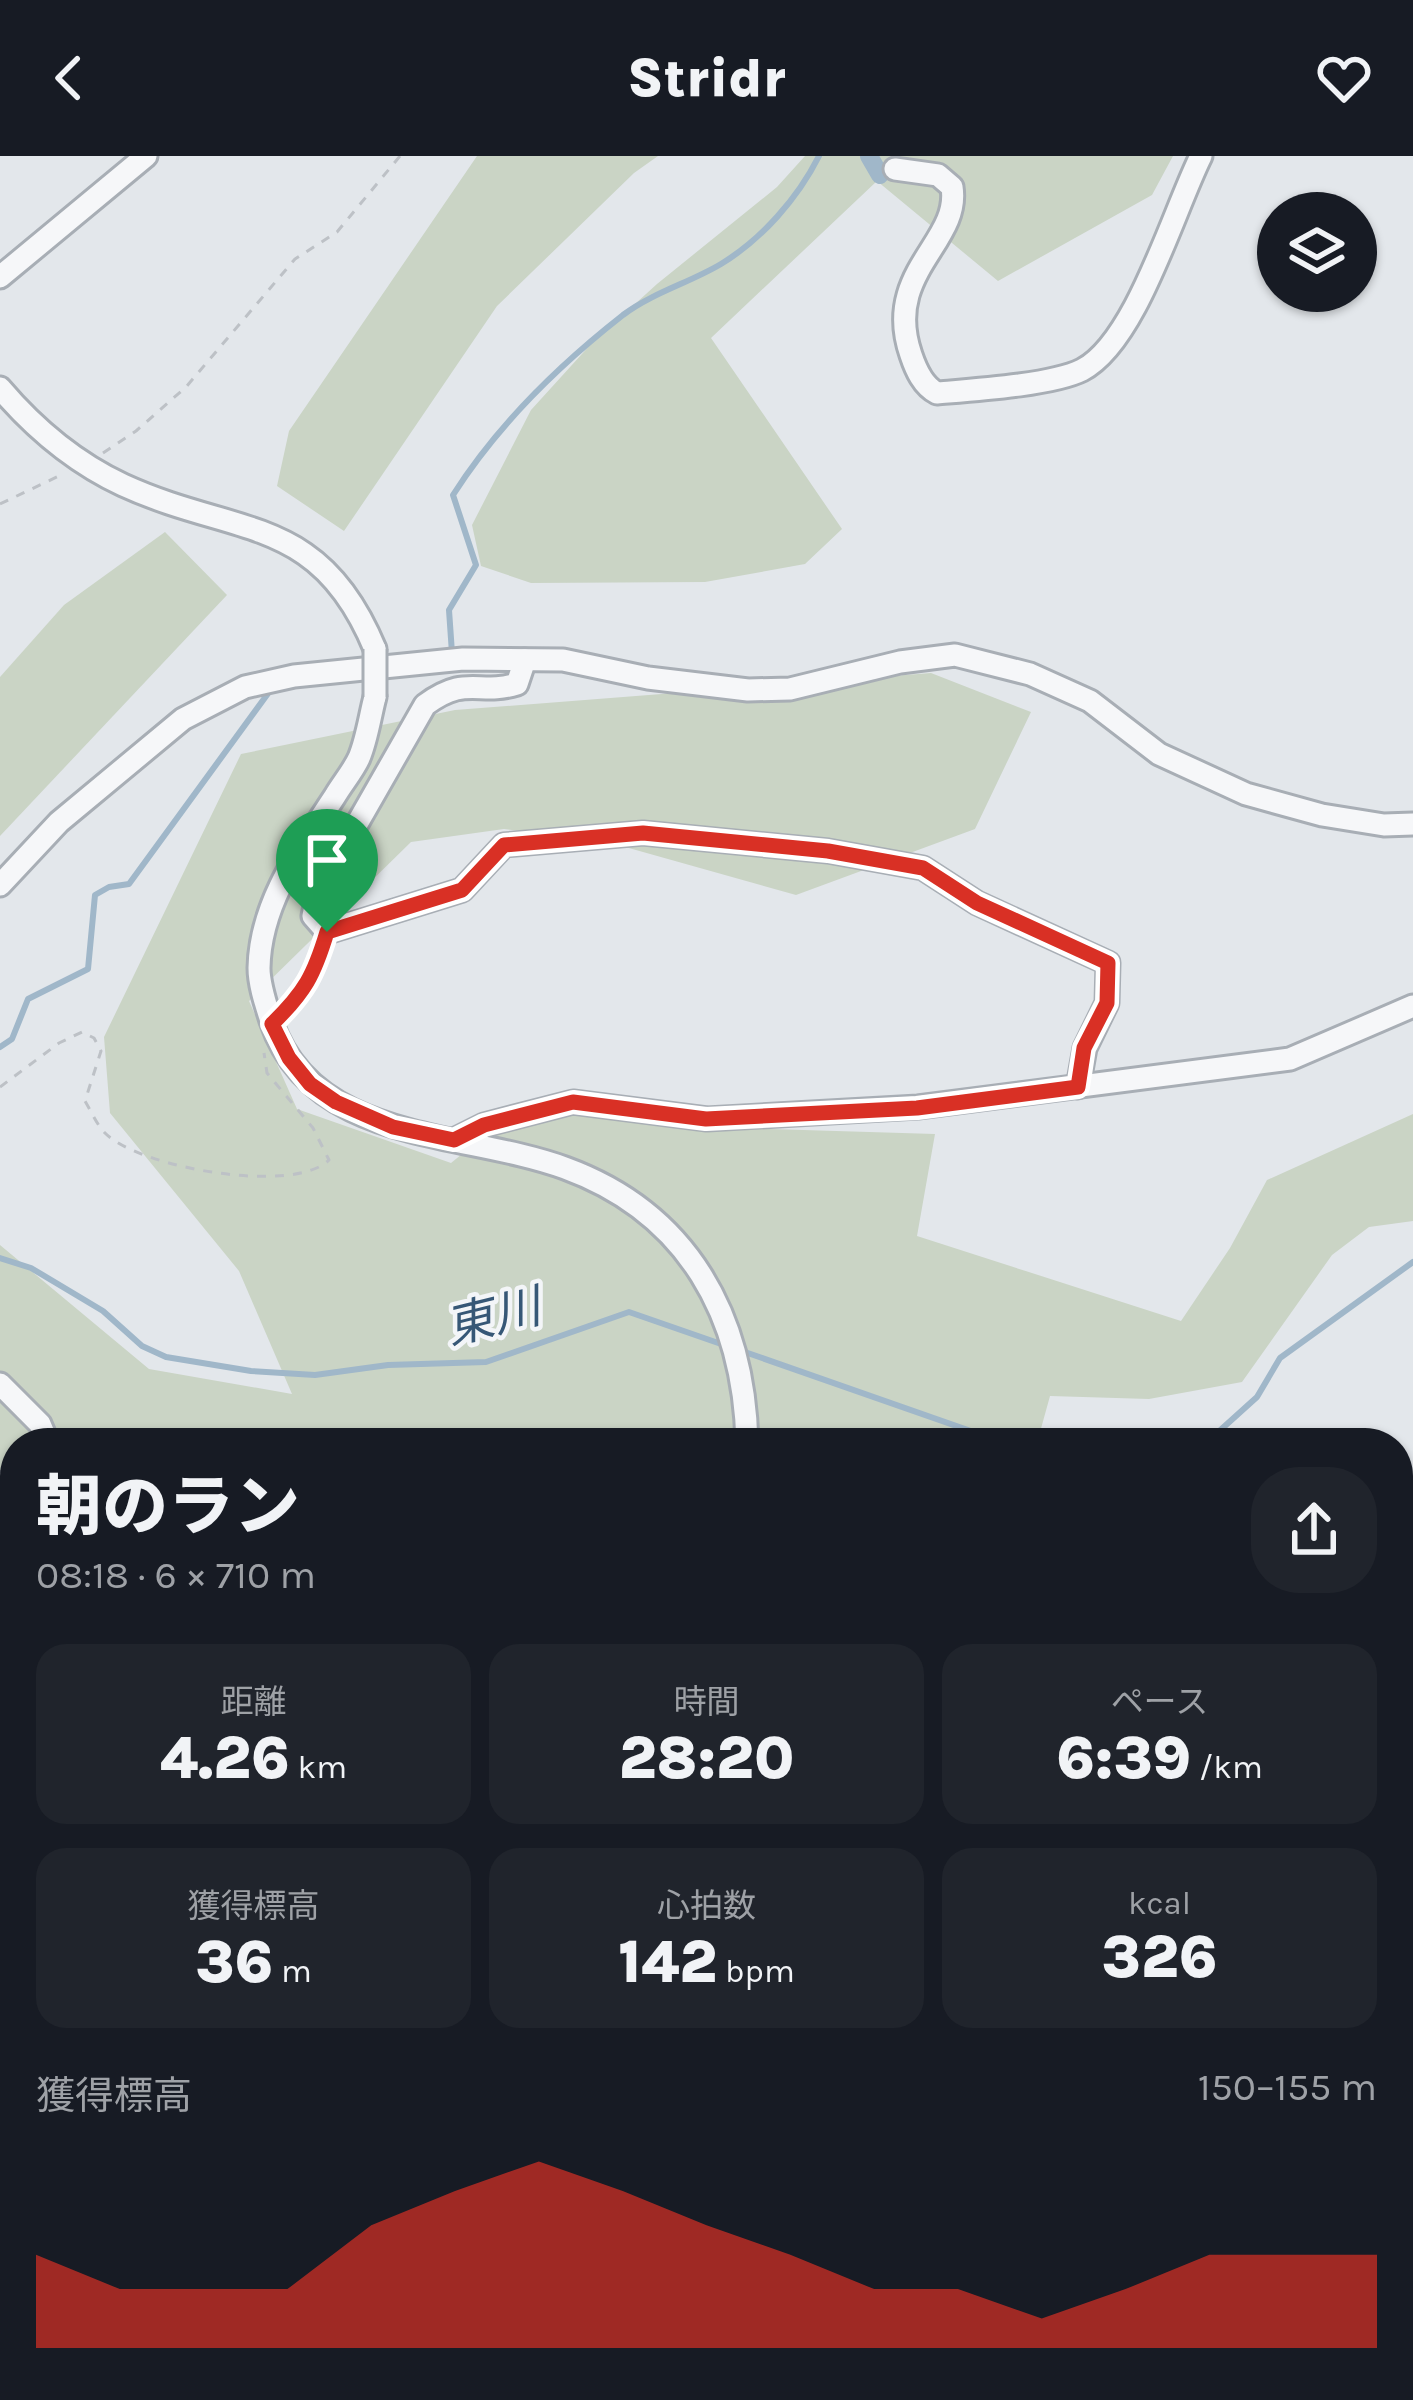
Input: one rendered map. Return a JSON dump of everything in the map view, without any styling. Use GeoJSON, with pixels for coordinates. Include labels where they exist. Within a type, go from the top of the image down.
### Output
{"type":"FeatureCollection","features":[{"type":"Feature","properties":{"kind":"street"},"geometry":{"type":"LineString","coordinates":[[0,277],[146,156]]}},
{"type":"Feature","properties":{"kind":"street"},"geometry":{"type":"LineString","coordinates":[[895,169],[938,175],[952,187],[954,196],[944,228],[914,273],[904,316],[913,360],[930,390],[938,393],[1056,378],[1099,359],[1134,309],[1201,156]]}},
{"type":"Feature","properties":{"kind":"street"},"geometry":{"type":"LineString","coordinates":[[0,388],[44,433],[85,465],[127,486],[265,532],[338,579],[375,649],[375,697],[359,758],[288,868],[271,908],[259,971],[272,1024],[289,1058],[310,1084],[336,1102],[393,1127],[562,1167],[622,1195],[670,1235],[711,1287],[723,1316],[742,1383],[746,1428]]}},
{"type":"Feature","properties":{"kind":"street"},"geometry":{"type":"LineString","coordinates":[[0,885],[59,822],[183,719],[244,687],[294,676],[463,658],[563,660],[648,678],[748,690],[790,689],[900,662],[956,655],[1030,674],[1090,701],[1159,754],[1246,794],[1322,815],[1384,825],[1413,824]]}},
{"type":"Feature","properties":{"kind":"street"},"geometry":{"type":"LineString","coordinates":[[524,660],[517,684],[467,684],[446,690],[425,704],[317,892],[313,916],[327,932],[462,890],[504,845],[643,833],[828,851],[923,868],[977,903],[1108,963],[1107,1003],[1084,1048],[1078,1087]]}},
{"type":"Feature","properties":{"kind":"street"},"geometry":{"type":"LineString","coordinates":[[454,1140],[484,1125],[573,1102],[706,1119],[917,1108],[1290,1059],[1413,1006]]}},
{"type":"Feature","properties":{"kind":"street"},"geometry":{"type":"LineString","coordinates":[[0,1384],[42,1428]]}},
{"type":"Feature","properties":{"kind":"path"},"geometry":{"type":"LineString","coordinates":[[0,504],[85,465],[136,431],[186,388],[295,259],[337,232],[400,156]]}},
{"type":"Feature","properties":{"kind":"path"},"geometry":{"type":"LineString","coordinates":[[0,1087],[58,1043],[82,1032],[94,1038],[100,1051],[85,1101],[106,1135],[140,1152],[208,1173],[254,1176],[318,1170],[329,1160],[313,1128],[266,1073],[264,1055],[272,1024],[302,995],[315,973],[327,932]]}},
{"type":"Feature","properties":{"kind":"green space"},"geometry":{"type":"Polygon","coordinates":[[[477,156],[658,156],[634,173],[497,306],[344,531],[277,486],[289,431],[477,156]]]}},
{"type":"Feature","properties":{"kind":"green space"},"geometry":{"type":"Polygon","coordinates":[[[805,156],[1173,156],[1152,195],[998,281],[877,181],[711,338],[842,529],[805,564],[705,582],[531,583],[481,566],[472,525],[531,410],[591,344],[777,187],[805,156]]]}},
{"type":"Feature","properties":{"kind":"green space"},"geometry":{"type":"Polygon","coordinates":[[[165,532],[227,595],[0,836],[0,677],[64,605],[165,532]]]}},
{"type":"Feature","properties":{"kind":"green space"},"geometry":{"type":"Polygon","coordinates":[[[931,673],[1031,712],[975,829],[796,895],[611,843],[504,829],[411,842],[249,1001],[297,1109],[451,1163],[499,1124],[572,1107],[704,1127],[935,1134],[917,1236],[1181,1321],[1230,1248],[1267,1180],[1413,1114],[1413,1221],[1369,1227],[1332,1255],[1242,1382],[1149,1399],[1050,1396],[1041,1428],[0,1428],[0,1245],[149,1369],[292,1394],[239,1271],[110,1113],[104,1037],[241,754],[455,710],[931,673]]]}},
{"type":"Feature","properties":{"kind":"waterway"},"geometry":{"type":"LineString","coordinates":[[448,653],[452,653],[449,610],[476,565],[453,495],[489,444],[599,334],[635,307],[721,264],[751,242],[790,202],[819,156]]}},
{"type":"Feature","properties":{"kind":"waterway"},"geometry":{"type":"LineString","coordinates":[[869,156],[880,175]]}},
{"type":"Feature","properties":{"kind":"waterway"},"geometry":{"type":"LineString","coordinates":[[0,1047],[12,1039],[28,999],[88,969],[95,895],[129,884],[272,688]]}},
{"type":"Feature","properties":{"kind":"waterway","name":"東川"},"geometry":{"type":"LineString","coordinates":[[0,1258],[31,1268],[103,1311],[142,1346],[166,1357],[251,1371],[315,1375],[388,1365],[486,1362],[629,1312],[724,1345]]}},
{"type":"Feature","properties":{"kind":"waterway","name":"東川"},"geometry":{"type":"LineString","coordinates":[[1223,1428],[1257,1397],[1280,1358],[1413,1262]]}},
{"type":"Feature","properties":{"kind":"waterway","name":"東川"},"geometry":{"type":"LineString","coordinates":[[742,1351],[962,1428]]}},
{"type":"Feature","properties":{"kind":"route"},"geometry":{"type":"LineString","coordinates":[[643,833],[828,851],[923,868],[977,903],[1108,963],[1110,980],[1107,1003],[1084,1048],[1078,1087],[917,1108],[706,1119],[573,1102],[484,1125],[454,1140],[393,1127],[336,1102],[310,1084],[289,1058],[272,1024],[302,995],[315,973],[327,932],[462,890],[504,845],[643,833]]}}]}
